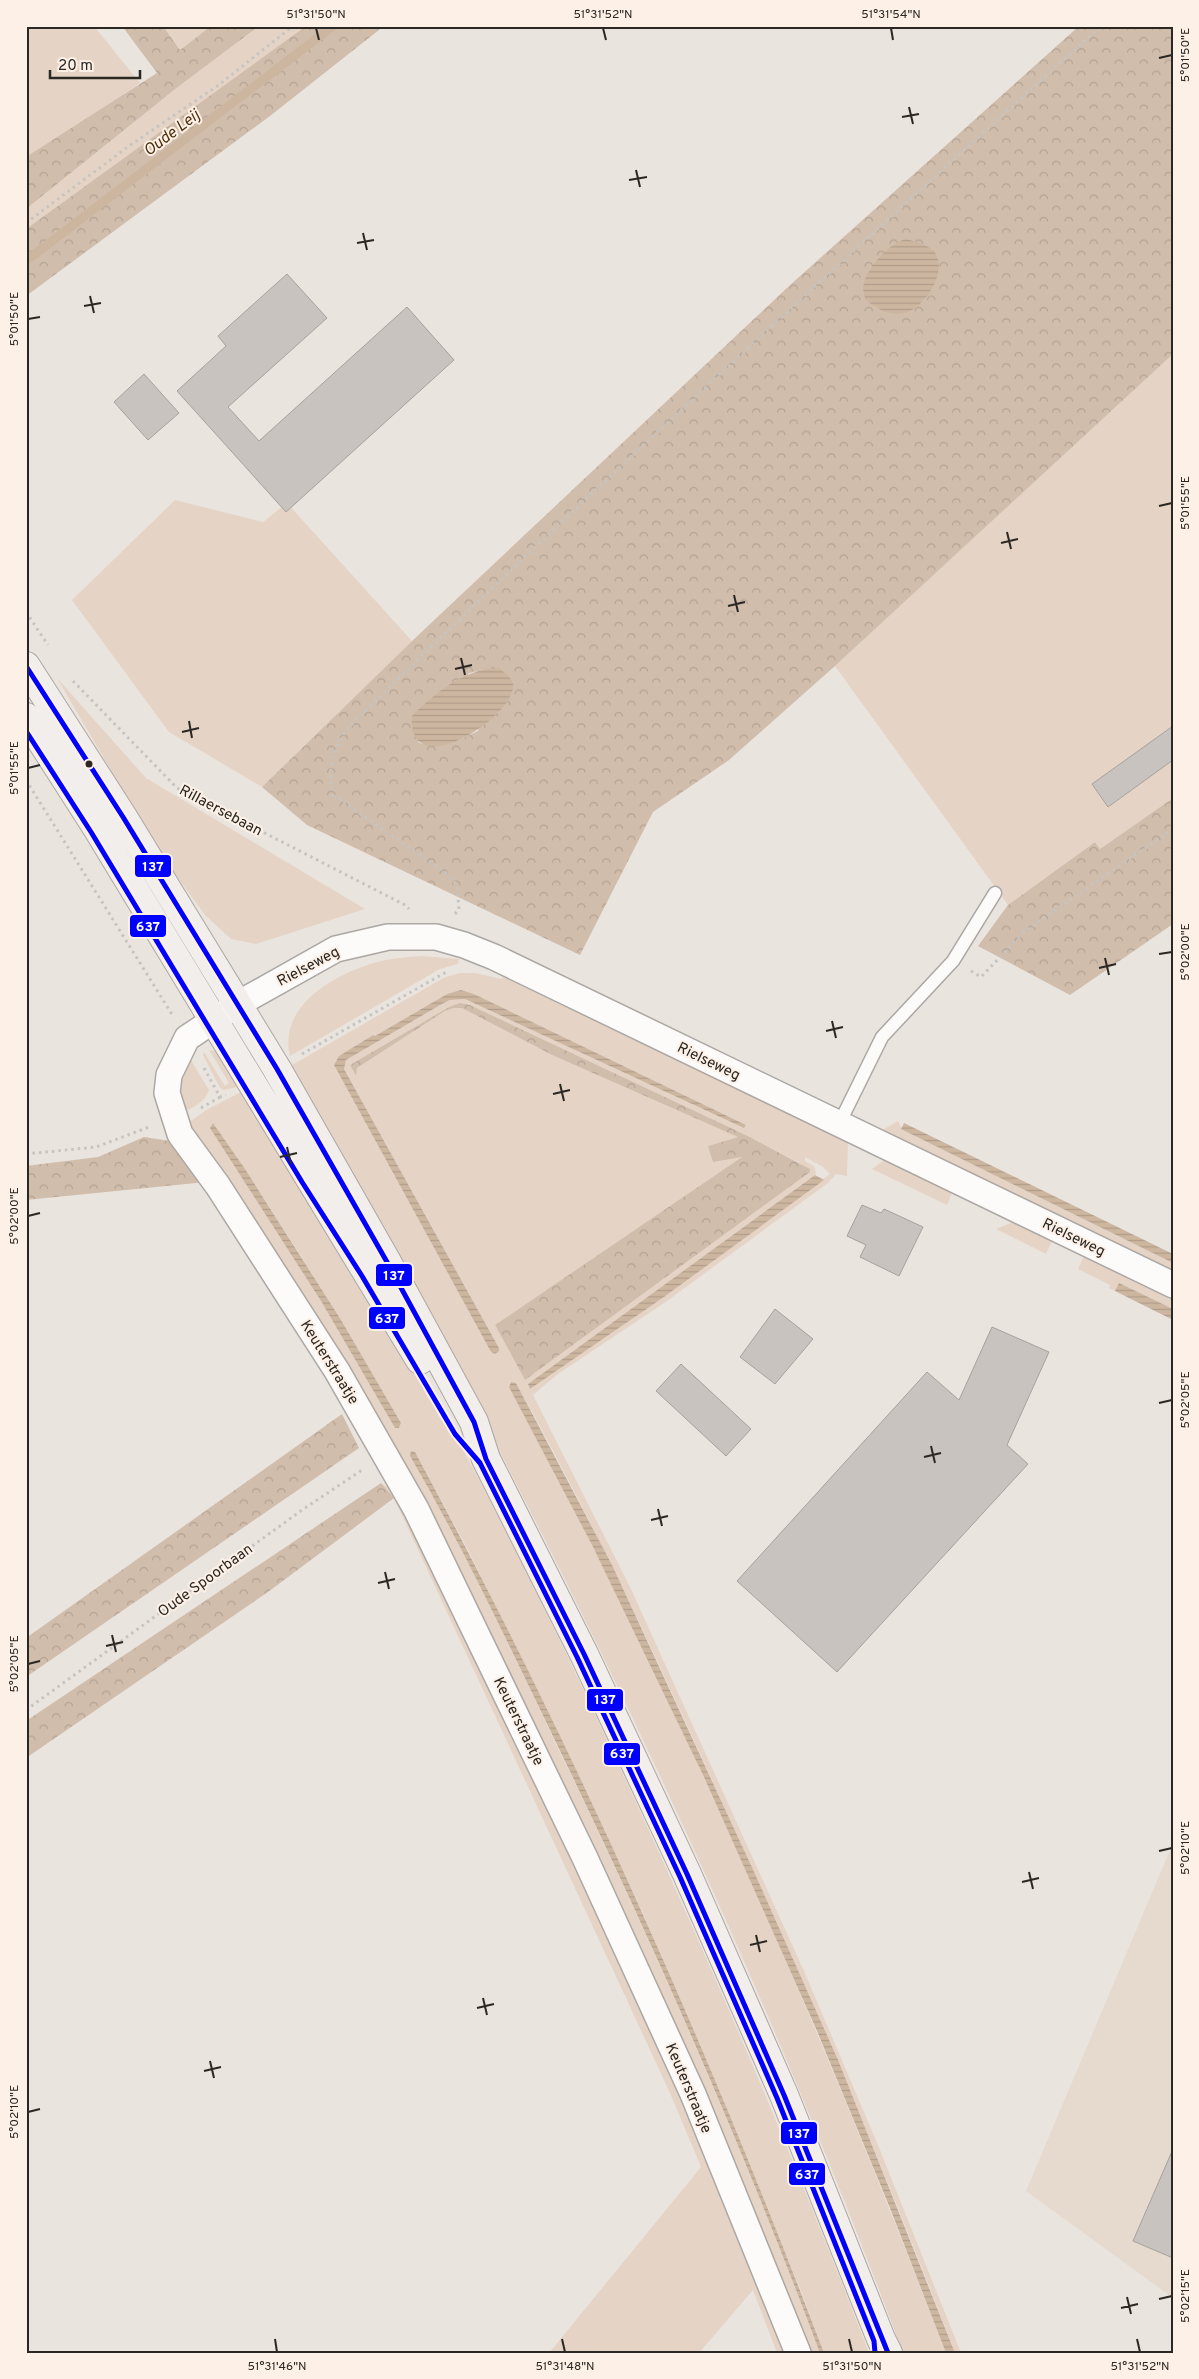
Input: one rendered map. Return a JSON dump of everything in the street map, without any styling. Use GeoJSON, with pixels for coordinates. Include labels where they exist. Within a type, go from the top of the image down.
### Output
{"type":"FeatureCollection","features":[{"type":"Feature","properties":{"kind":"street"},"geometry":{"type":"LineString","coordinates":[[26,666],[277,1069],[387,1262],[474,1422],[486,1459],[584,1654],[687,1874],[784,2095],[884,2348]]}},
{"type":"Feature","properties":{"kind":"street"},"geometry":{"type":"LineString","coordinates":[[26,717],[97,828],[368,1272],[461,1430],[486,1459]]}},
{"type":"Feature","properties":{"kind":"street","name":"Rielseweg"},"geometry":{"type":"LineString","coordinates":[[187,1038],[238,1004],[336,948],[388,937],[436,937],[464,945],[494,957],[1173,1285]]}},
{"type":"Feature","properties":{"kind":"street","name":"Keuterstraatje"},"geometry":{"type":"LineString","coordinates":[[187,1038],[169,1075],[167,1094],[180,1134],[218,1186],[337,1371],[386,1455],[453,1583],[589,1867],[693,2094],[798,2353]]}},
{"type":"Feature","properties":{"kind":"lane"},"geometry":{"type":"LineString","coordinates":[[839,1124],[882,1037],[953,961],[995,893]]}},
{"type":"Feature","properties":{"kind":"path"},"geometry":{"type":"LineString","coordinates":[[26,223],[129,146],[220,84],[293,26]]}},
{"type":"Feature","properties":{"kind":"path"},"geometry":{"type":"LineString","coordinates":[[436,937],[459,909],[457,885],[446,873],[333,795],[330,781],[331,764],[336,747],[346,730],[439,638],[689,403],[1101,26]]}},
{"type":"Feature","properties":{"kind":"path"},"geometry":{"type":"LineString","coordinates":[[26,612],[51,649]]}},
{"type":"Feature","properties":{"kind":"path","name":"Rillaersebaan"},"geometry":{"type":"LineString","coordinates":[[71,679],[176,788],[405,904],[436,937]]}},
{"type":"Feature","properties":{"kind":"path"},"geometry":{"type":"LineString","coordinates":[[26,780],[187,1038],[220,1097],[252,1084]]}},
{"type":"Feature","properties":{"kind":"path"},"geometry":{"type":"LineString","coordinates":[[953,961],[981,977],[1024,932],[1173,828]]}},
{"type":"Feature","properties":{"kind":"path"},"geometry":{"type":"LineString","coordinates":[[277,1069],[442,972],[451,970]]}},
{"type":"Feature","properties":{"kind":"path"},"geometry":{"type":"LineString","coordinates":[[26,1154],[96,1147],[152,1126],[175,1122]]}},
{"type":"Feature","properties":{"kind":"path","name":"Oude Spoorbaan"},"geometry":{"type":"LineString","coordinates":[[26,1710],[302,1510],[386,1455]]}},
{"type":"Feature","properties":{"kind":"shaded area"},"geometry":{"type":"Polygon","coordinates":[[[26,26],[94,26],[140,83],[26,161],[26,26]]]}},
{"type":"Feature","properties":{"kind":"shaded area"},"geometry":{"type":"Polygon","coordinates":[[[163,26],[211,26],[180,50],[163,26]]]}},
{"type":"Feature","properties":{"kind":"shaded area"},"geometry":{"type":"Polygon","coordinates":[[[259,26],[306,26],[26,229],[26,209],[174,90],[259,26]]]}},
{"type":"Feature","properties":{"kind":"shaded area"},"geometry":{"type":"Polygon","coordinates":[[[906,239],[925,245],[934,252],[938,260],[937,278],[919,305],[904,313],[888,313],[878,309],[865,299],[863,288],[868,273],[885,251],[899,241],[906,239]]]}},
{"type":"Feature","properties":{"kind":"shaded area"},"geometry":{"type":"Polygon","coordinates":[[[1173,354],[1173,798],[1100,849],[1095,842],[1008,905],[835,666],[1173,354]]]}},
{"type":"Feature","properties":{"kind":"shaded area"},"geometry":{"type":"Polygon","coordinates":[[[175,500],[263,522],[287,503],[412,641],[262,787],[169,732],[72,600],[175,500]]]}},
{"type":"Feature","properties":{"kind":"shaded area"},"geometry":{"type":"Polygon","coordinates":[[[498,667],[509,677],[513,684],[510,697],[499,712],[482,726],[462,738],[443,745],[426,745],[415,736],[412,716],[440,691],[473,673],[498,667]]]}},
{"type":"Feature","properties":{"kind":"shaded area"},"geometry":{"type":"Polygon","coordinates":[[[57,678],[146,778],[365,909],[256,944],[231,939],[205,915],[158,851],[57,678]]]}},
{"type":"Feature","properties":{"kind":"shaded area"},"geometry":{"type":"Polygon","coordinates":[[[422,956],[459,959],[458,964],[440,969],[290,1056],[289,1038],[293,1021],[301,1007],[313,994],[361,967],[388,960],[422,956]]]}},
{"type":"Feature","properties":{"kind":"shaded area"},"geometry":{"type":"Polygon","coordinates":[[[460,973],[475,973],[501,979],[503,977],[848,1142],[847,1176],[836,1174],[828,1183],[667,1301],[558,1374],[533,1395],[631,1589],[804,1971],[878,2145],[961,2353],[955,2353],[871,2142],[812,2003],[750,1865],[647,1639],[544,1433],[516,1383],[511,1382],[510,1387],[655,1672],[733,1840],[843,2095],[946,2353],[903,2353],[855,2228],[753,1982],[699,1859],[642,1738],[524,1498],[462,1380],[401,1268],[296,1084],[292,1065],[445,977],[460,973]],[[461,990],[447,994],[375,1036],[373,1035],[339,1056],[334,1065],[491,1352],[496,1354],[499,1348],[344,1069],[346,1060],[442,1004],[450,1000],[465,999],[744,1128],[746,1125],[474,994],[461,990]],[[470,1005],[449,1007],[350,1065],[355,1075],[357,1068],[445,1011],[462,1008],[552,1055],[739,1137],[708,1146],[744,1156],[495,1325],[525,1380],[810,1172],[800,1163],[750,1137],[470,1005]],[[805,1157],[805,1161],[814,1166],[816,1174],[528,1384],[530,1389],[664,1297],[830,1174],[823,1167],[805,1157]]]}},
{"type":"Feature","properties":{"kind":"shaded area"},"geometry":{"type":"Polygon","coordinates":[[[461,990],[474,994],[746,1125],[744,1128],[465,999],[450,1000],[442,1004],[346,1060],[344,1069],[499,1348],[499,1351],[495,1354],[491,1352],[334,1065],[339,1056],[373,1035],[375,1036],[447,994],[461,990]]]}},
{"type":"Feature","properties":{"kind":"shaded area"},"geometry":{"type":"Polygon","coordinates":[[[209,1050],[222,1053],[241,1081],[237,1087],[224,1090],[220,1088],[203,1055],[204,1052],[225,1086],[229,1083],[209,1050]]]}},
{"type":"Feature","properties":{"kind":"shaded area"},"geometry":{"type":"Polygon","coordinates":[[[191,1060],[209,1090],[202,1101],[183,1112],[181,1085],[191,1060]]]}},
{"type":"Feature","properties":{"kind":"shaded area"},"geometry":{"type":"Polygon","coordinates":[[[245,1090],[390,1320],[462,1447],[563,1646],[665,1866],[785,2143],[869,2353],[824,2353],[801,2291],[642,1911],[467,1548],[415,1452],[410,1456],[468,1562],[504,1635],[627,1894],[695,2045],[759,2198],[820,2353],[805,2353],[413,1486],[188,1123],[208,1109],[245,1090]],[[213,1123],[211,1126],[321,1301],[395,1428],[399,1428],[401,1423],[356,1347],[287,1234],[213,1123]]]}},
{"type":"Feature","properties":{"kind":"shaded area"},"geometry":{"type":"Polygon","coordinates":[[[898,1121],[902,1129],[1173,1263],[1173,1273],[881,1131],[898,1121]]]}},
{"type":"Feature","properties":{"kind":"shaded area"},"geometry":{"type":"Polygon","coordinates":[[[213,1123],[245,1169],[341,1320],[401,1423],[399,1428],[395,1428],[321,1301],[210,1128],[213,1123]]]}},
{"type":"Feature","properties":{"kind":"shaded area"},"geometry":{"type":"Polygon","coordinates":[[[904,1123],[1173,1254],[1173,1263],[901,1129],[904,1123]]]}},
{"type":"Feature","properties":{"kind":"shaded area"},"geometry":{"type":"Polygon","coordinates":[[[884,1160],[952,1193],[947,1205],[872,1169],[884,1160]]]}},
{"type":"Feature","properties":{"kind":"shaded area"},"geometry":{"type":"Polygon","coordinates":[[[815,1175],[824,1180],[664,1297],[530,1389],[528,1384],[815,1175]]]}},
{"type":"Feature","properties":{"kind":"shaded area"},"geometry":{"type":"Polygon","coordinates":[[[1013,1222],[1052,1241],[1046,1254],[996,1229],[1013,1222]]]}},
{"type":"Feature","properties":{"kind":"shaded area"},"geometry":{"type":"Polygon","coordinates":[[[1084,1256],[1173,1299],[1173,1309],[1119,1284],[1115,1291],[1109,1288],[1110,1285],[1078,1269],[1084,1256]]]}},
{"type":"Feature","properties":{"kind":"shaded area"},"geometry":{"type":"Polygon","coordinates":[[[1119,1283],[1173,1309],[1173,1320],[1115,1291],[1119,1283]]]}},
{"type":"Feature","properties":{"kind":"shaded area"},"geometry":{"type":"Polygon","coordinates":[[[511,1382],[516,1383],[612,1565],[755,1874],[838,2060],[955,2353],[946,2353],[890,2208],[817,2031],[704,1777],[593,1547],[509,1387],[511,1382]]]}},
{"type":"Feature","properties":{"kind":"shaded area"},"geometry":{"type":"Polygon","coordinates":[[[411,1451],[415,1452],[473,1561],[583,1783],[685,2009],[733,2123],[824,2353],[820,2353],[761,2202],[666,1978],[598,1830],[490,1605],[410,1456],[411,1451]]]}},
{"type":"Feature","properties":{"kind":"shaded area"},"geometry":{"type":"Polygon","coordinates":[[[381,1483],[395,1491],[636,1987],[790,2353],[777,2353],[753,2290],[699,2353],[549,2353],[701,2167],[670,2093],[394,1498],[381,1483]]]}},
{"type":"Feature","properties":{"kind":"shaded area"},"geometry":{"type":"Polygon","coordinates":[[[1173,1843],[1173,2298],[1026,2191],[1173,1843]]]}},
{"type":"Feature","properties":{"kind":"green space"},"geometry":{"type":"Polygon","coordinates":[[[122,26],[163,26],[180,50],[211,26],[259,26],[174,90],[26,209],[26,157],[157,73],[122,26]]]}},
{"type":"Feature","properties":{"kind":"green space"},"geometry":{"type":"Polygon","coordinates":[[[306,26],[384,26],[270,116],[26,296],[26,229],[306,26]]]}},
{"type":"Feature","properties":{"kind":"green space"},"geometry":{"type":"Polygon","coordinates":[[[1079,26],[1173,26],[1173,354],[835,666],[729,760],[653,812],[580,955],[307,825],[262,787],[412,641],[789,286],[1079,26]],[[498,667],[469,673],[418,742],[425,745],[440,745],[456,741],[478,731],[498,667]]]}},
{"type":"Feature","properties":{"kind":"green space"},"geometry":{"type":"Polygon","coordinates":[[[1173,798],[1173,924],[1070,995],[978,946],[1008,905],[1095,842],[1100,849],[1173,798]]]}},
{"type":"Feature","properties":{"kind":"green space"},"geometry":{"type":"Polygon","coordinates":[[[460,1003],[470,1005],[750,1137],[810,1169],[810,1172],[525,1380],[495,1325],[742,1157],[713,1162],[708,1146],[738,1137],[552,1055],[462,1008],[445,1011],[357,1068],[356,1076],[350,1065],[449,1007],[460,1003]]]}},
{"type":"Feature","properties":{"kind":"green space"},"geometry":{"type":"Polygon","coordinates":[[[144,1137],[170,1141],[206,1182],[26,1200],[26,1166],[98,1157],[144,1137]]]}},
{"type":"Feature","properties":{"kind":"green space"},"geometry":{"type":"Polygon","coordinates":[[[342,1414],[359,1448],[26,1677],[26,1638],[342,1414]]]}},
{"type":"Feature","properties":{"kind":"green space"},"geometry":{"type":"Polygon","coordinates":[[[381,1483],[394,1498],[268,1592],[26,1758],[26,1721],[381,1483]]]}},
{"type":"Feature","properties":{"kind":"building"},"geometry":{"type":"Polygon","coordinates":[[[287,274],[327,318],[228,407],[259,441],[407,307],[454,360],[286,512],[177,391],[226,346],[218,336],[287,274]]]}},
{"type":"Feature","properties":{"kind":"building"},"geometry":{"type":"Polygon","coordinates":[[[144,374],[179,413],[148,440],[114,402],[144,374]]]}},
{"type":"Feature","properties":{"kind":"building"},"geometry":{"type":"Polygon","coordinates":[[[1173,726],[1173,760],[1108,807],[1092,784],[1173,726]]]}},
{"type":"Feature","properties":{"kind":"building"},"geometry":{"type":"Polygon","coordinates":[[[862,1205],[881,1213],[884,1209],[923,1227],[899,1276],[860,1257],[866,1245],[847,1236],[862,1205]]]}},
{"type":"Feature","properties":{"kind":"building"},"geometry":{"type":"Polygon","coordinates":[[[775,1309],[813,1339],[775,1384],[740,1357],[775,1309]]]}},
{"type":"Feature","properties":{"kind":"building"},"geometry":{"type":"Polygon","coordinates":[[[992,1327],[1049,1352],[1007,1445],[1028,1464],[837,1672],[737,1581],[927,1372],[959,1400],[992,1327]]]}},
{"type":"Feature","properties":{"kind":"building"},"geometry":{"type":"Polygon","coordinates":[[[681,1364],[751,1429],[726,1456],[656,1391],[681,1364]]]}},
{"type":"Feature","properties":{"kind":"building"},"geometry":{"type":"Polygon","coordinates":[[[1173,2149],[1173,2258],[1133,2241],[1173,2149]]]}},
{"type":"Feature","properties":{"kind":"waterway","name":"Oude Leij"},"geometry":{"type":"LineString","coordinates":[[26,261],[333,26]]}},
{"type":"Feature","properties":{"kind":"transit line","name":"137"},"geometry":{"type":"LineString","coordinates":[[26,666],[123,817],[277,1069],[387,1262],[474,1422],[486,1459],[584,1654],[687,1874],[784,2095],[888,2353]]}},
{"type":"Feature","properties":{"kind":"transit line","name":"637"},"geometry":{"type":"LineString","coordinates":[[26,731],[91,832],[302,1182],[362,1276],[455,1434],[480,1463],[577,1657],[680,1877],[777,2098],[874,2341],[875,2353]]}}]}
